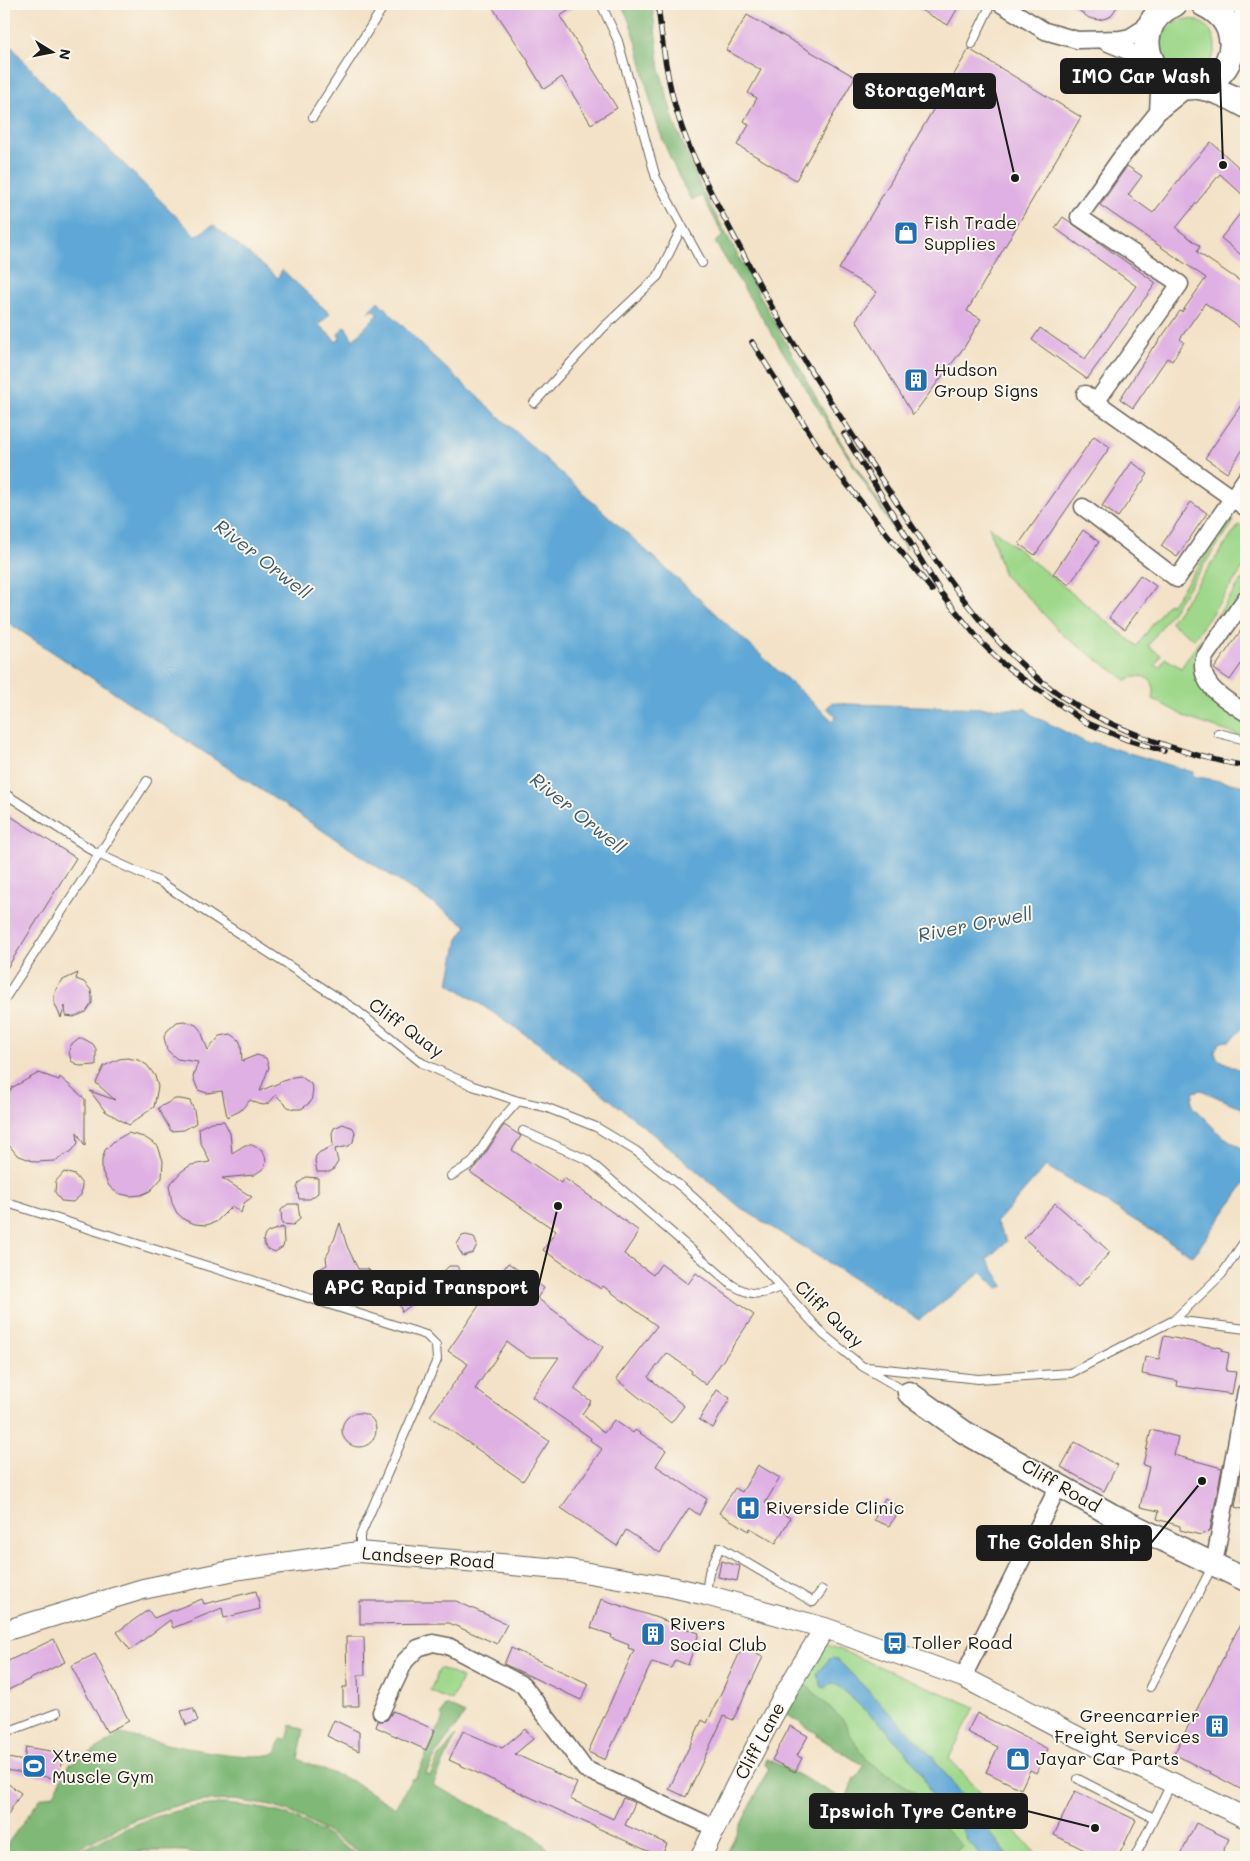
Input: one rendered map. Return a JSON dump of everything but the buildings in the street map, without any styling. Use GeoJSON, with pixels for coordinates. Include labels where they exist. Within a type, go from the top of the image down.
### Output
{"type":"FeatureCollection","features":[{"type":"Feature","properties":{"kind":"main road"},"geometry":{"type":"LineString","coordinates":[[1208,5],[1220,13],[1226,22],[1241,85],[1246,95]]}},
{"type":"Feature","properties":{"kind":"main road"},"geometry":{"type":"LineString","coordinates":[[1161,11],[1147,36],[1153,63],[1176,84],[1213,88],[1226,93],[1246,105]]}},
{"type":"Feature","properties":{"kind":"main road"},"geometry":{"type":"LineString","coordinates":[[1192,86],[1208,82],[1218,75],[1226,65],[1231,48]]}},
{"type":"Feature","properties":{"kind":"main road","name":"Cliff Road"},"geometry":{"type":"LineString","coordinates":[[909,1393],[964,1432],[1112,1515],[1246,1580]]}},
{"type":"Feature","properties":{"kind":"street"},"geometry":{"type":"LineString","coordinates":[[1001,4],[1045,31],[1077,40],[1130,37],[1161,11]]}},
{"type":"Feature","properties":{"kind":"street"},"geometry":{"type":"LineString","coordinates":[[1208,5],[1236,4]]}},
{"type":"Feature","properties":{"kind":"street"},"geometry":{"type":"LineString","coordinates":[[1231,48],[1238,22],[1246,10]]}},
{"type":"Feature","properties":{"kind":"street"},"geometry":{"type":"LineString","coordinates":[[1102,40],[1153,63],[1158,112]]}},
{"type":"Feature","properties":{"kind":"street"},"geometry":{"type":"LineString","coordinates":[[1192,86],[1158,112],[1120,159],[1079,217],[1180,284],[1090,398],[1240,503]]}},
{"type":"Feature","properties":{"kind":"street"},"geometry":{"type":"LineString","coordinates":[[1083,507],[1177,579],[1240,503],[1246,478]]}},
{"type":"Feature","properties":{"kind":"street"},"geometry":{"type":"LineString","coordinates":[[1246,598],[1204,658],[1202,665],[1203,673],[1209,686],[1246,713]]}},
{"type":"Feature","properties":{"kind":"street"},"geometry":{"type":"LineString","coordinates":[[1214,1564],[1246,1391]]}},
{"type":"Feature","properties":{"kind":"street"},"geometry":{"type":"LineString","coordinates":[[963,1677],[1058,1485]]}},
{"type":"Feature","properties":{"kind":"street","name":"Landseer Road"},"geometry":{"type":"LineString","coordinates":[[4,1631],[143,1589],[240,1569],[360,1552],[571,1570],[672,1587],[706,1595],[825,1628],[963,1677],[1099,1748],[1246,1818]]}},
{"type":"Feature","properties":{"kind":"street","name":"Cliff Lane"},"geometry":{"type":"LineString","coordinates":[[701,1857],[775,1711],[802,1663],[825,1628]]}},
{"type":"Feature","properties":{"kind":"street"},"geometry":{"type":"LineString","coordinates":[[380,1712],[405,1661],[418,1648],[433,1644],[448,1646],[523,1685],[585,1769],[715,1828]]}},
{"type":"Feature","properties":{"kind":"lane"},"geometry":{"type":"LineString","coordinates":[[313,117],[385,4]]}},
{"type":"Feature","properties":{"kind":"lane"},"geometry":{"type":"LineString","coordinates":[[601,4],[618,41],[656,178],[702,264]]}},
{"type":"Feature","properties":{"kind":"lane"},"geometry":{"type":"LineString","coordinates":[[972,44],[991,4]]}},
{"type":"Feature","properties":{"kind":"lane"},"geometry":{"type":"LineString","coordinates":[[534,403],[603,328],[658,276],[682,227]]}},
{"type":"Feature","properties":{"kind":"lane"},"geometry":{"type":"LineString","coordinates":[[1218,733],[1246,740]]}},
{"type":"Feature","properties":{"kind":"lane"},"geometry":{"type":"LineString","coordinates":[[4,1000],[147,781]]}},
{"type":"Feature","properties":{"kind":"lane","name":"Cliff Quay"},"geometry":{"type":"LineString","coordinates":[[4,793],[98,854],[160,882],[355,1009],[422,1063],[473,1086],[545,1108],[596,1127],[636,1151],[684,1188],[730,1231],[824,1335],[862,1366],[909,1393]]}},
{"type":"Feature","properties":{"kind":"lane"},"geometry":{"type":"LineString","coordinates":[[451,1176],[472,1163],[497,1125],[518,1101]]}},
{"type":"Feature","properties":{"kind":"lane","name":"Cliff Quay"},"geometry":{"type":"LineString","coordinates":[[522,1130],[588,1160],[732,1285],[746,1293],[766,1294],[780,1287]]}},
{"type":"Feature","properties":{"kind":"lane"},"geometry":{"type":"LineString","coordinates":[[4,1202],[426,1335],[436,1345],[437,1360],[360,1536],[360,1552]]}},
{"type":"Feature","properties":{"kind":"lane"},"geometry":{"type":"LineString","coordinates":[[862,1366],[978,1379],[1071,1373],[1174,1320],[1222,1274],[1246,1239]]}},
{"type":"Feature","properties":{"kind":"lane"},"geometry":{"type":"LineString","coordinates":[[1174,1320],[1246,1329]]}},
{"type":"Feature","properties":{"kind":"lane"},"geometry":{"type":"LineString","coordinates":[[706,1595],[709,1572],[720,1548],[813,1602],[822,1590]]}},
{"type":"Feature","properties":{"kind":"lane"},"geometry":{"type":"LineString","coordinates":[[1150,1687],[1214,1564]]}},
{"type":"Feature","properties":{"kind":"lane"},"geometry":{"type":"LineString","coordinates":[[4,1734],[57,1713]]}},
{"type":"Feature","properties":{"kind":"lane"},"geometry":{"type":"LineString","coordinates":[[1078,1780],[1154,1818]]}},
{"type":"Feature","properties":{"kind":"lane"},"geometry":{"type":"LineString","coordinates":[[1135,1857],[1172,1782]]}},
{"type":"Feature","properties":{"kind":"green space"},"geometry":{"type":"Polygon","coordinates":[[[621,4],[652,4],[660,70],[674,122],[703,192],[840,441],[906,546],[906,550],[715,242],[724,236],[702,196],[691,200],[685,189],[660,131],[636,41],[621,4]]]}},
{"type":"Feature","properties":{"kind":"green space"},"geometry":{"type":"Polygon","coordinates":[[[1188,19],[1198,21],[1207,27],[1213,36],[1215,46],[1213,56],[1207,65],[1198,71],[1188,73],[1178,71],[1169,65],[1163,56],[1161,46],[1163,36],[1169,27],[1178,21],[1188,19]]]}},
{"type":"Feature","properties":{"kind":"green space"},"geometry":{"type":"Polygon","coordinates":[[[1231,519],[1234,521],[1148,646],[1161,655],[1155,665],[1160,667],[1165,658],[1181,668],[1246,574],[1246,588],[1200,654],[1205,697],[1230,714],[1237,713],[1246,719],[1246,738],[1190,719],[1153,699],[1153,686],[1148,679],[1138,677],[1126,680],[1063,635],[1029,598],[1004,576],[989,526],[1137,646],[1168,603],[1171,605],[1231,519]]]}},
{"type":"Feature","properties":{"kind":"green space"},"geometry":{"type":"Polygon","coordinates":[[[1239,525],[1246,530],[1246,564],[1194,639],[1170,622],[1239,525]]]}},
{"type":"Feature","properties":{"kind":"green space"},"geometry":{"type":"Polygon","coordinates":[[[826,1644],[975,1707],[949,1758],[1039,1857],[725,1857],[769,1768],[765,1765],[767,1759],[846,1800],[854,1778],[856,1779],[864,1766],[786,1714],[826,1644]]]}},
{"type":"Feature","properties":{"kind":"green space"},"geometry":{"type":"Polygon","coordinates":[[[440,1668],[462,1678],[452,1701],[430,1691],[440,1668]]]}},
{"type":"Feature","properties":{"kind":"green space"},"geometry":{"type":"Polygon","coordinates":[[[804,1683],[843,1720],[856,1745],[869,1762],[916,1793],[927,1811],[962,1846],[950,1857],[725,1857],[769,1768],[765,1765],[767,1759],[846,1800],[854,1778],[856,1779],[864,1766],[786,1714],[804,1683]]]}},
{"type":"Feature","properties":{"kind":"green space"},"geometry":{"type":"Polygon","coordinates":[[[446,1705],[465,1714],[437,1753],[426,1774],[430,1776],[439,1757],[456,1736],[433,1785],[487,1812],[511,1821],[536,1837],[551,1852],[560,1857],[369,1857],[290,1812],[271,1806],[235,1800],[181,1804],[131,1821],[61,1857],[4,1857],[4,1850],[8,1843],[40,1799],[54,1794],[69,1765],[121,1734],[223,1754],[263,1756],[276,1753],[281,1739],[287,1740],[291,1725],[304,1730],[298,1759],[352,1781],[395,1808],[412,1778],[415,1779],[443,1718],[441,1716],[446,1705]]]}},
{"type":"Feature","properties":{"kind":"green space"},"geometry":{"type":"Polygon","coordinates":[[[221,1804],[264,1809],[284,1814],[319,1830],[360,1857],[210,1857],[184,1851],[142,1851],[107,1857],[68,1857],[124,1829],[160,1815],[199,1806],[221,1804]]]}},
{"type":"Feature","properties":{"kind":"water","name":"River Orwell"},"geometry":{"type":"Polygon","coordinates":[[[4,38],[47,87],[196,236],[213,225],[278,278],[282,270],[330,314],[319,325],[337,342],[340,338],[338,334],[345,326],[353,340],[378,314],[375,310],[368,312],[378,301],[435,358],[833,721],[836,716],[827,708],[832,702],[1026,709],[1034,716],[1091,745],[1092,742],[1193,772],[1193,776],[1246,786],[1246,1025],[1230,1041],[1220,1044],[1215,1053],[1218,1059],[1246,1073],[1246,1110],[1201,1090],[1194,1092],[1192,1106],[1221,1135],[1246,1151],[1246,1182],[1193,1256],[1046,1166],[996,1223],[1007,1241],[987,1259],[1004,1286],[998,1288],[982,1272],[919,1320],[741,1208],[636,1120],[538,1043],[449,983],[458,939],[467,926],[4,620],[4,38]]]}},
{"type":"Feature","properties":{"kind":"water"},"geometry":{"type":"Polygon","coordinates":[[[833,1658],[839,1661],[931,1755],[1009,1857],[980,1857],[973,1846],[967,1841],[963,1830],[932,1795],[912,1760],[887,1730],[837,1685],[831,1683],[826,1688],[822,1687],[817,1674],[829,1659],[833,1658]]]}},
{"type":"Feature","properties":{"kind":"railway"},"geometry":{"type":"LineString","coordinates":[[658,4],[671,91],[679,119],[689,146],[714,199],[766,296],[800,354],[901,509],[965,602],[1012,655],[1030,672],[1069,701],[1117,726],[1170,747],[1246,766]]}},
{"type":"Feature","properties":{"kind":"railway"},"geometry":{"type":"LineString","coordinates":[[752,342],[825,457],[932,590]]}},
{"type":"Feature","properties":{"kind":"railway"},"geometry":{"type":"LineString","coordinates":[[844,434],[941,593],[981,642],[1003,664],[1085,722],[1125,739],[1164,751]]}},
{"type":"Feature","properties":{"kind":"place","name":"IMO Car Wash"},"geometry":{"type":"Point","coordinates":[1223,165]}},
{"type":"Feature","properties":{"kind":"place","name":"StorageMart"},"geometry":{"type":"Point","coordinates":[1015,178]}},
{"type":"Feature","properties":{"kind":"place","name":"Fish Trade Supplies"},"geometry":{"type":"Point","coordinates":[906,233]}},
{"type":"Feature","properties":{"kind":"place","name":"Hudson Group Signs"},"geometry":{"type":"Point","coordinates":[916,380]}},
{"type":"Feature","properties":{"kind":"place","name":"APC Rapid Transport"},"geometry":{"type":"Point","coordinates":[558,1206]}},
{"type":"Feature","properties":{"kind":"place","name":"The Golden Ship"},"geometry":{"type":"Point","coordinates":[1202,1481]}},
{"type":"Feature","properties":{"kind":"place","name":"Riverside Clinic"},"geometry":{"type":"Point","coordinates":[748,1508]}},
{"type":"Feature","properties":{"kind":"place","name":"Rivers Social Club"},"geometry":{"type":"Point","coordinates":[653,1634]}},
{"type":"Feature","properties":{"kind":"place","name":"Toller Road"},"geometry":{"type":"Point","coordinates":[895,1643]}},
{"type":"Feature","properties":{"kind":"place","name":"Greencarrier Freight Services"},"geometry":{"type":"Point","coordinates":[1217,1726]}},
{"type":"Feature","properties":{"kind":"place","name":"Jayar Car Parts"},"geometry":{"type":"Point","coordinates":[1018,1759]}},
{"type":"Feature","properties":{"kind":"place","name":"Xtreme Muscle Gym"},"geometry":{"type":"Point","coordinates":[34,1766]}},
{"type":"Feature","properties":{"kind":"place","name":"Ipswich Tyre Centre"},"geometry":{"type":"Point","coordinates":[1095,1828]}}]}
